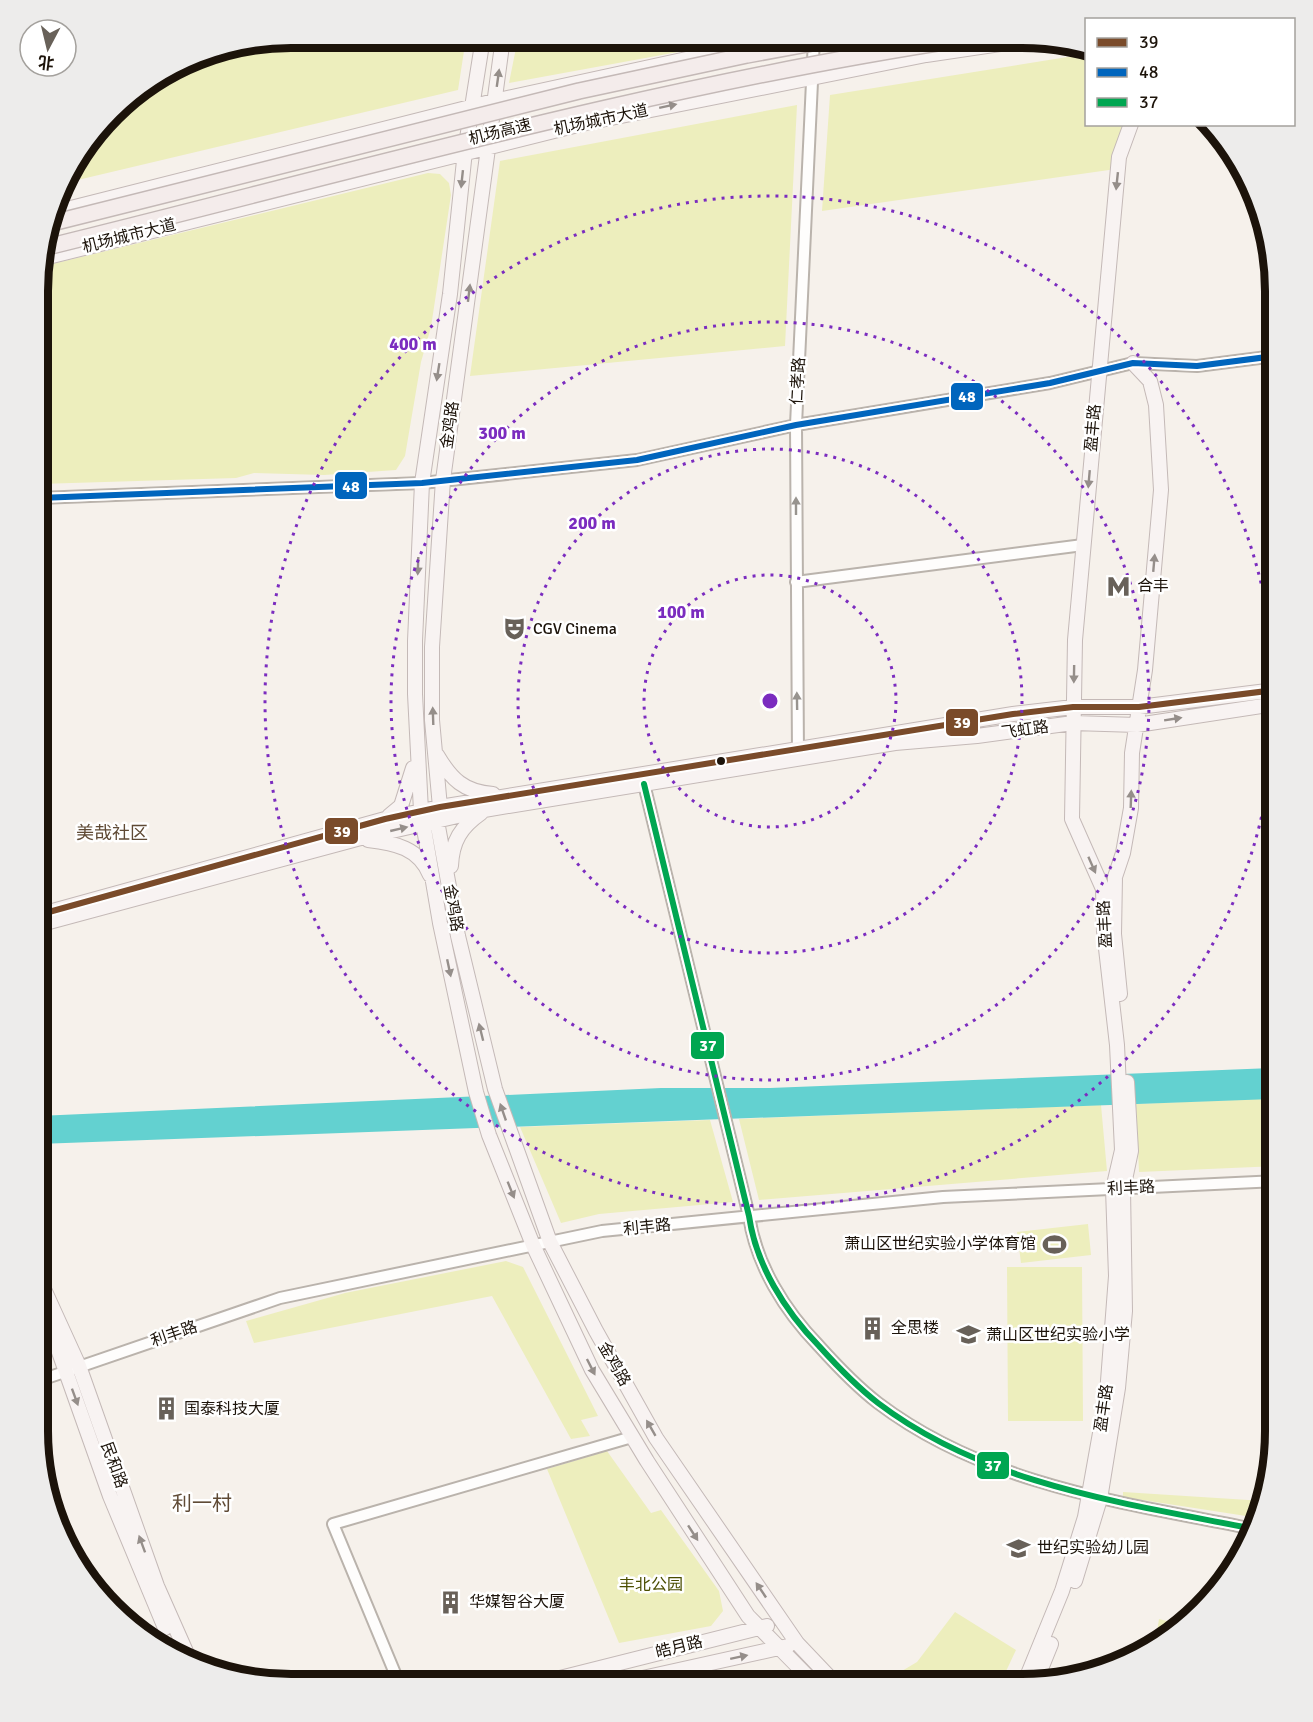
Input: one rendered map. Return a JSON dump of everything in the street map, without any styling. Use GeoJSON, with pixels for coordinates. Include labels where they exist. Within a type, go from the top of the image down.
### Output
{"type":"FeatureCollection","features":[{"type":"Feature","properties":{"kind":"highway","name":"机场高速"},"geometry":{"type":"LineString","coordinates":[[58,221],[579,91],[782,48]]}},
{"type":"Feature","properties":{"kind":"highway","name":"机场高速"},"geometry":{"type":"LineString","coordinates":[[53,246],[582,112],[779,72],[913,48]]}},
{"type":"Feature","properties":{"kind":"main road","name":"金鸡路"},"geometry":{"type":"LineString","coordinates":[[481,48],[465,151],[450,294],[422,483],[415,640],[418,746],[431,815],[495,1089],[550,1242],[596,1331],[656,1438],[797,1642],[827,1674]]}},
{"type":"Feature","properties":{"kind":"main road","name":"金鸡路"},"geometry":{"type":"LineString","coordinates":[[502,48],[443,480],[432,647],[435,751],[431,815],[435,885],[440,922],[476,1092],[489,1135],[533,1245],[592,1370],[632,1437],[748,1616],[783,1648],[806,1674]]}},
{"type":"Feature","properties":{"kind":"main road"},"geometry":{"type":"LineString","coordinates":[[62,211],[142,188],[494,101],[738,48]]}},
{"type":"Feature","properties":{"kind":"main road","name":"机场城市大道"},"geometry":{"type":"LineString","coordinates":[[51,256],[488,145],[586,123],[814,77],[982,48]]}},
{"type":"Feature","properties":{"kind":"main road","name":"盈丰路"},"geometry":{"type":"LineString","coordinates":[[1039,1673],[1071,1593],[1095,1497],[1116,1399],[1125,1311],[1118,1189],[1122,1150],[1117,1045],[1104,931],[1103,889],[1072,819],[1075,640],[1119,157],[1130,126]]}},
{"type":"Feature","properties":{"kind":"main road","name":"盈丰路"},"geometry":{"type":"LineString","coordinates":[[1118,1189],[1131,1150],[1125,1039],[1114,934],[1115,877],[1123,853],[1131,808],[1132,753],[1139,707],[1161,489],[1156,405],[1150,381],[1133,363]]}},
{"type":"Feature","properties":{"kind":"main road","name":"飞虹路"},"geometry":{"type":"LineString","coordinates":[[48,922],[357,839],[431,815],[516,795],[798,753],[1073,707],[1139,707],[1265,691]]}},
{"type":"Feature","properties":{"kind":"main road","name":"飞虹路"},"geometry":{"type":"LineString","coordinates":[[48,913],[385,819],[484,810],[644,784],[798,753],[977,736],[1073,723],[1137,725],[1265,706]]}},
{"type":"Feature","properties":{"kind":"main road"},"geometry":{"type":"LineString","coordinates":[[385,819],[401,806],[407,795],[418,746]]}},
{"type":"Feature","properties":{"kind":"main road"},"geometry":{"type":"LineString","coordinates":[[435,751],[451,777],[468,790],[479,793],[516,795]]}},
{"type":"Feature","properties":{"kind":"main road"},"geometry":{"type":"LineString","coordinates":[[451,895],[454,844],[468,822],[484,810]]}},
{"type":"Feature","properties":{"kind":"main road"},"geometry":{"type":"LineString","coordinates":[[357,839],[405,848],[418,855],[427,866],[435,885]]}},
{"type":"Feature","properties":{"kind":"main road","name":"民和路"},"geometry":{"type":"LineString","coordinates":[[48,1303],[157,1586],[185,1649]]}},
{"type":"Feature","properties":{"kind":"main road","name":"民和路"},"geometry":{"type":"LineString","coordinates":[[48,1322],[72,1368],[138,1567],[172,1642]]}},
{"type":"Feature","properties":{"kind":"main road","name":"盈丰路"},"geometry":{"type":"LineString","coordinates":[[1028,1674],[1062,1591],[1095,1497]]}},
{"type":"Feature","properties":{"kind":"main road","name":"皓月路"},"geometry":{"type":"LineString","coordinates":[[576,1674],[762,1628],[783,1620]]}},
{"type":"Feature","properties":{"kind":"main road","name":"皓月路"},"geometry":{"type":"LineString","coordinates":[[662,1674],[783,1648],[797,1642]]}},
{"type":"Feature","properties":{"kind":"street","name":"仁孝路"},"geometry":{"type":"LineString","coordinates":[[798,753],[796,425],[814,48]]}},
{"type":"Feature","properties":{"kind":"street"},"geometry":{"type":"LineString","coordinates":[[48,498],[422,483],[637,460],[796,425],[1050,383],[1098,369],[1133,363],[1197,366],[1265,357]]}},
{"type":"Feature","properties":{"kind":"street"},"geometry":{"type":"LineString","coordinates":[[796,582],[1083,545]]}},
{"type":"Feature","properties":{"kind":"street"},"geometry":{"type":"LineString","coordinates":[[644,784],[728,1127],[749,1216],[752,1240],[778,1294],[805,1332],[846,1375],[878,1403],[933,1438],[1018,1476],[1095,1497],[1245,1527]]}},
{"type":"Feature","properties":{"kind":"street","name":"利丰路"},"geometry":{"type":"LineString","coordinates":[[48,1377],[280,1298],[602,1231],[943,1197],[1265,1182]]}},
{"type":"Feature","properties":{"kind":"street"},"geometry":{"type":"LineString","coordinates":[[395,1674],[333,1524],[632,1437]]}},
{"type":"Feature","properties":{"kind":"green space"},"geometry":{"type":"Polygon","coordinates":[[[291,48],[464,48],[458,90],[75,181],[98,143],[119,119],[143,98],[184,73],[228,56],[260,50],[291,48]]]}},
{"type":"Feature","properties":{"kind":"green space"},"geometry":{"type":"Polygon","coordinates":[[[516,48],[700,48],[509,83],[516,48]]]}},
{"type":"Feature","properties":{"kind":"green space"},"geometry":{"type":"Polygon","coordinates":[[[1085,56],[1085,126],[1122,126],[1116,169],[822,211],[830,95],[1085,56]]]}},
{"type":"Feature","properties":{"kind":"green space"},"geometry":{"type":"Polygon","coordinates":[[[797,105],[785,346],[470,376],[500,161],[797,105]]]}},
{"type":"Feature","properties":{"kind":"green space"},"geometry":{"type":"Polygon","coordinates":[[[428,173],[440,174],[449,183],[451,195],[431,327],[421,362],[405,456],[396,470],[324,475],[254,473],[236,478],[48,484],[50,265],[428,173]]]}},
{"type":"Feature","properties":{"kind":"green space"},"geometry":{"type":"Polygon","coordinates":[[[1265,1098],[1265,1166],[1139,1172],[1136,1104],[1265,1098]]]}},
{"type":"Feature","properties":{"kind":"green space"},"geometry":{"type":"Polygon","coordinates":[[[1101,1105],[1107,1171],[759,1200],[739,1119],[1101,1105]]]}},
{"type":"Feature","properties":{"kind":"green space"},"geometry":{"type":"Polygon","coordinates":[[[710,1120],[733,1202],[599,1214],[561,1223],[520,1127],[710,1120]]]}},
{"type":"Feature","properties":{"kind":"green space","name":"萧山区世纪实验小学体育馆"},"geometry":{"type":"Polygon","coordinates":[[[1088,1224],[1091,1255],[1021,1263],[1017,1232],[1088,1224]]]}},
{"type":"Feature","properties":{"kind":"green space"},"geometry":{"type":"Polygon","coordinates":[[[506,1261],[523,1267],[598,1416],[581,1420],[590,1436],[571,1439],[492,1296],[254,1343],[246,1321],[345,1293],[506,1261]]]}},
{"type":"Feature","properties":{"kind":"green space"},"geometry":{"type":"Polygon","coordinates":[[[1007,1267],[1082,1267],[1083,1421],[1008,1421],[1007,1267]]]}},
{"type":"Feature","properties":{"kind":"green space","name":"丰北公园"},"geometry":{"type":"Polygon","coordinates":[[[607,1451],[651,1513],[661,1510],[719,1591],[723,1611],[711,1626],[619,1643],[547,1469],[607,1451]]]}},
{"type":"Feature","properties":{"kind":"green space"},"geometry":{"type":"Polygon","coordinates":[[[1123,1492],[1255,1500],[1249,1516],[1123,1497],[1123,1492]]]}},
{"type":"Feature","properties":{"kind":"green space"},"geometry":{"type":"Polygon","coordinates":[[[955,1612],[1016,1650],[1005,1674],[897,1674],[917,1662],[955,1612]]]}},
{"type":"Feature","properties":{"kind":"green space"},"geometry":{"type":"Polygon","coordinates":[[[1159,1619],[1172,1622],[1157,1633],[1159,1619]]]}},
{"type":"Feature","properties":{"kind":"water"},"geometry":{"type":"Polygon","coordinates":[[[1265,1068],[1265,1099],[48,1144],[48,1116],[661,1088],[770,1088],[1265,1068]]]}},
{"type":"Feature","properties":{"kind":"transit line","name":"48"},"geometry":{"type":"LineString","coordinates":[[48,498],[422,483],[637,460],[796,425],[1050,383],[1133,363],[1197,366],[1265,357]]}},
{"type":"Feature","properties":{"kind":"transit line","name":"39"},"geometry":{"type":"LineString","coordinates":[[48,912],[385,819],[440,807],[1013,714],[1073,707],[1139,707],[1265,691]]}},
{"type":"Feature","properties":{"kind":"transit line","name":"37"},"geometry":{"type":"LineString","coordinates":[[644,784],[758,1252],[774,1286],[795,1318],[847,1376],[878,1403],[920,1431],[964,1454],[1058,1487],[1156,1510],[1245,1527]]}},
{"type":"Feature","properties":{"kind":"place","name":"合丰"},"geometry":{"type":"Point","coordinates":[1119,586]}},
{"type":"Feature","properties":{"kind":"place","name":"CGV Cinema"},"geometry":{"type":"Point","coordinates":[515,629]}},
{"type":"Feature","properties":{"kind":"place","name":"萧山区世纪实验小学体育馆"},"geometry":{"type":"Point","coordinates":[1054,1244]}},
{"type":"Feature","properties":{"kind":"place","name":"全思楼"},"geometry":{"type":"Point","coordinates":[873,1328]}},
{"type":"Feature","properties":{"kind":"place","name":"萧山区世纪实验小学"},"geometry":{"type":"Point","coordinates":[968,1335]}},
{"type":"Feature","properties":{"kind":"place","name":"国泰科技大厦"},"geometry":{"type":"Point","coordinates":[166,1409]}},
{"type":"Feature","properties":{"kind":"place","name":"世纪实验幼儿园"},"geometry":{"type":"Point","coordinates":[1019,1548]}},
{"type":"Feature","properties":{"kind":"place","name":"华媒智谷大厦"},"geometry":{"type":"Point","coordinates":[451,1602]}},
{"type":"Feature","properties":{"kind":"district","name":"美哉社区"},"geometry":{"type":"Point","coordinates":[112,833]}},
{"type":"Feature","properties":{"kind":"district","name":"利一村"},"geometry":{"type":"Point","coordinates":[202,1503]}}]}
